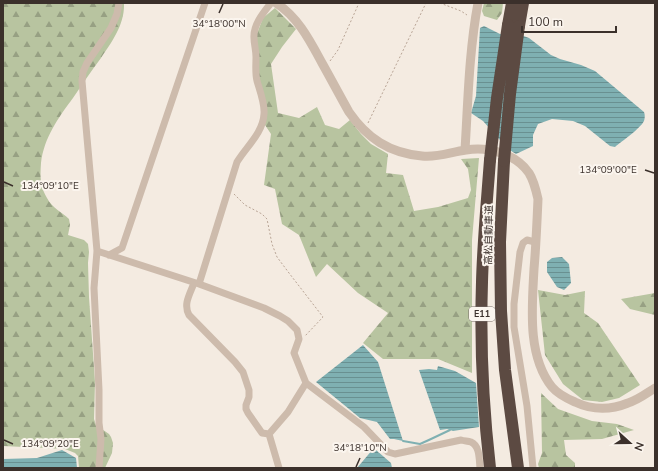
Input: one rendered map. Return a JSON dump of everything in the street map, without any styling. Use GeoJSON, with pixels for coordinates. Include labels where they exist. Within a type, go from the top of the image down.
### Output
{"type":"FeatureCollection","features":[{"type":"Feature","properties":{"kind":"highway","name":"高松自動車道"},"geometry":{"type":"LineString","coordinates":[[512,3],[514,25],[504,161],[500,242],[501,311],[505,370],[518,468]]}},
{"type":"Feature","properties":{"kind":"highway","name":"高松自動車道"},"geometry":{"type":"LineString","coordinates":[[490,468],[482,365],[482,282],[490,160],[496,98],[514,25],[523,3]]}},
{"type":"Feature","properties":{"kind":"street"},"geometry":{"type":"LineString","coordinates":[[99,468],[101,439],[99,423],[99,390],[94,288],[97,251],[82,81],[83,72],[87,63],[111,28],[117,14],[119,3]]}},
{"type":"Feature","properties":{"kind":"street"},"geometry":{"type":"LineString","coordinates":[[109,255],[122,248],[205,3]]}},
{"type":"Feature","properties":{"kind":"street"},"geometry":{"type":"LineString","coordinates":[[269,434],[262,433],[248,413],[246,404],[249,397],[249,390],[243,372],[190,315],[186,305],[188,298],[196,284],[237,162],[259,131],[263,120],[264,113],[256,76],[254,37],[259,19],[271,3]]}},
{"type":"Feature","properties":{"kind":"street"},"geometry":{"type":"LineString","coordinates":[[276,3],[299,24],[306,34],[349,112],[357,123],[380,143],[393,150],[423,156],[436,156],[477,148],[494,151],[520,162],[530,174],[538,199],[532,317],[534,339],[538,359],[546,379],[553,388],[570,400],[594,408],[609,408],[629,403],[655,388]]}},
{"type":"Feature","properties":{"kind":"street"},"geometry":{"type":"LineString","coordinates":[[465,150],[469,85],[478,3]]}},
{"type":"Feature","properties":{"kind":"street"},"geometry":{"type":"LineString","coordinates":[[533,468],[527,406],[514,327],[514,304],[520,252],[523,243],[527,240],[535,242]]}},
{"type":"Feature","properties":{"kind":"street"},"geometry":{"type":"LineString","coordinates":[[97,251],[264,308],[280,316],[288,321],[297,330],[299,339],[294,353],[306,383],[364,426],[388,452],[395,454],[461,440],[470,442],[478,449],[480,468]]}},
{"type":"Feature","properties":{"kind":"street"},"geometry":{"type":"LineString","coordinates":[[269,434],[288,412],[306,383]]}},
{"type":"Feature","properties":{"kind":"street"},"geometry":{"type":"LineString","coordinates":[[269,434],[279,468]]}},
{"type":"Feature","properties":{"kind":"path"},"geometry":{"type":"LineString","coordinates":[[324,66],[331,60],[338,50],[359,3]]}},
{"type":"Feature","properties":{"kind":"path"},"geometry":{"type":"LineString","coordinates":[[363,129],[367,124],[426,3]]}},
{"type":"Feature","properties":{"kind":"path"},"geometry":{"type":"LineString","coordinates":[[440,3],[461,11],[475,20]]}},
{"type":"Feature","properties":{"kind":"path"},"geometry":{"type":"LineString","coordinates":[[229,185],[236,197],[245,205],[262,214],[266,219],[277,257],[323,317],[306,336],[299,339]]}},
{"type":"Feature","properties":{"kind":"green space"},"geometry":{"type":"Polygon","coordinates":[[[3,3],[124,3],[124,11],[117,32],[52,129],[45,145],[41,163],[42,185],[45,194],[54,207],[69,219],[70,225],[68,235],[84,240],[88,244],[89,297],[95,382],[94,419],[96,425],[109,434],[113,443],[112,453],[105,468],[79,468],[78,456],[75,453],[65,449],[3,446],[3,3]]]}},
{"type":"Feature","properties":{"kind":"green space"},"geometry":{"type":"Polygon","coordinates":[[[484,3],[503,3],[502,13],[497,20],[484,16],[482,11],[484,3]]]}},
{"type":"Feature","properties":{"kind":"green space"},"geometry":{"type":"Polygon","coordinates":[[[275,8],[296,29],[271,64],[278,113],[299,118],[317,107],[325,125],[339,129],[350,120],[371,144],[388,154],[386,173],[403,175],[414,211],[438,207],[468,198],[471,190],[468,169],[461,159],[479,158],[472,240],[472,373],[438,359],[383,359],[363,343],[388,313],[358,293],[327,264],[316,277],[299,235],[282,224],[275,189],[264,185],[271,134],[265,125],[256,36],[263,18],[275,8]]]}},
{"type":"Feature","properties":{"kind":"green space"},"geometry":{"type":"Polygon","coordinates":[[[538,290],[565,295],[585,291],[584,313],[598,323],[640,385],[619,398],[602,402],[583,400],[563,384],[545,355],[538,290]]]}},
{"type":"Feature","properties":{"kind":"green space"},"geometry":{"type":"Polygon","coordinates":[[[655,293],[655,315],[630,309],[621,299],[655,293]]]}},
{"type":"Feature","properties":{"kind":"green space"},"geometry":{"type":"Polygon","coordinates":[[[541,393],[558,409],[592,421],[617,424],[634,430],[602,439],[564,440],[566,455],[575,463],[575,468],[539,468],[538,464],[542,453],[541,393]]]}},
{"type":"Feature","properties":{"kind":"water"},"geometry":{"type":"Polygon","coordinates":[[[484,26],[500,34],[521,35],[529,38],[551,55],[595,71],[644,112],[644,121],[635,131],[615,147],[610,146],[585,126],[573,121],[552,119],[538,124],[533,135],[533,146],[516,154],[508,149],[483,121],[471,113],[476,96],[480,28],[484,26]]]}},
{"type":"Feature","properties":{"kind":"water"},"geometry":{"type":"Polygon","coordinates":[[[562,257],[569,264],[571,283],[564,290],[557,287],[547,272],[547,262],[552,258],[562,257]]]}},
{"type":"Feature","properties":{"kind":"water"},"geometry":{"type":"Polygon","coordinates":[[[363,345],[378,362],[403,441],[390,439],[377,422],[360,418],[316,382],[363,345]]]}},
{"type":"Feature","properties":{"kind":"water"},"geometry":{"type":"Polygon","coordinates":[[[438,366],[455,371],[476,383],[479,427],[453,431],[447,429],[440,430],[419,370],[437,370],[438,366]]]}},
{"type":"Feature","properties":{"kind":"water"},"geometry":{"type":"Polygon","coordinates":[[[373,449],[391,463],[392,468],[357,468],[373,449]]]}},
{"type":"Feature","properties":{"kind":"water"},"geometry":{"type":"Polygon","coordinates":[[[62,450],[76,458],[77,468],[3,468],[3,459],[37,458],[62,450]]]}},
{"type":"Feature","properties":{"kind":"waterway"},"geometry":{"type":"LineString","coordinates":[[403,441],[420,444],[450,430]]}}]}
